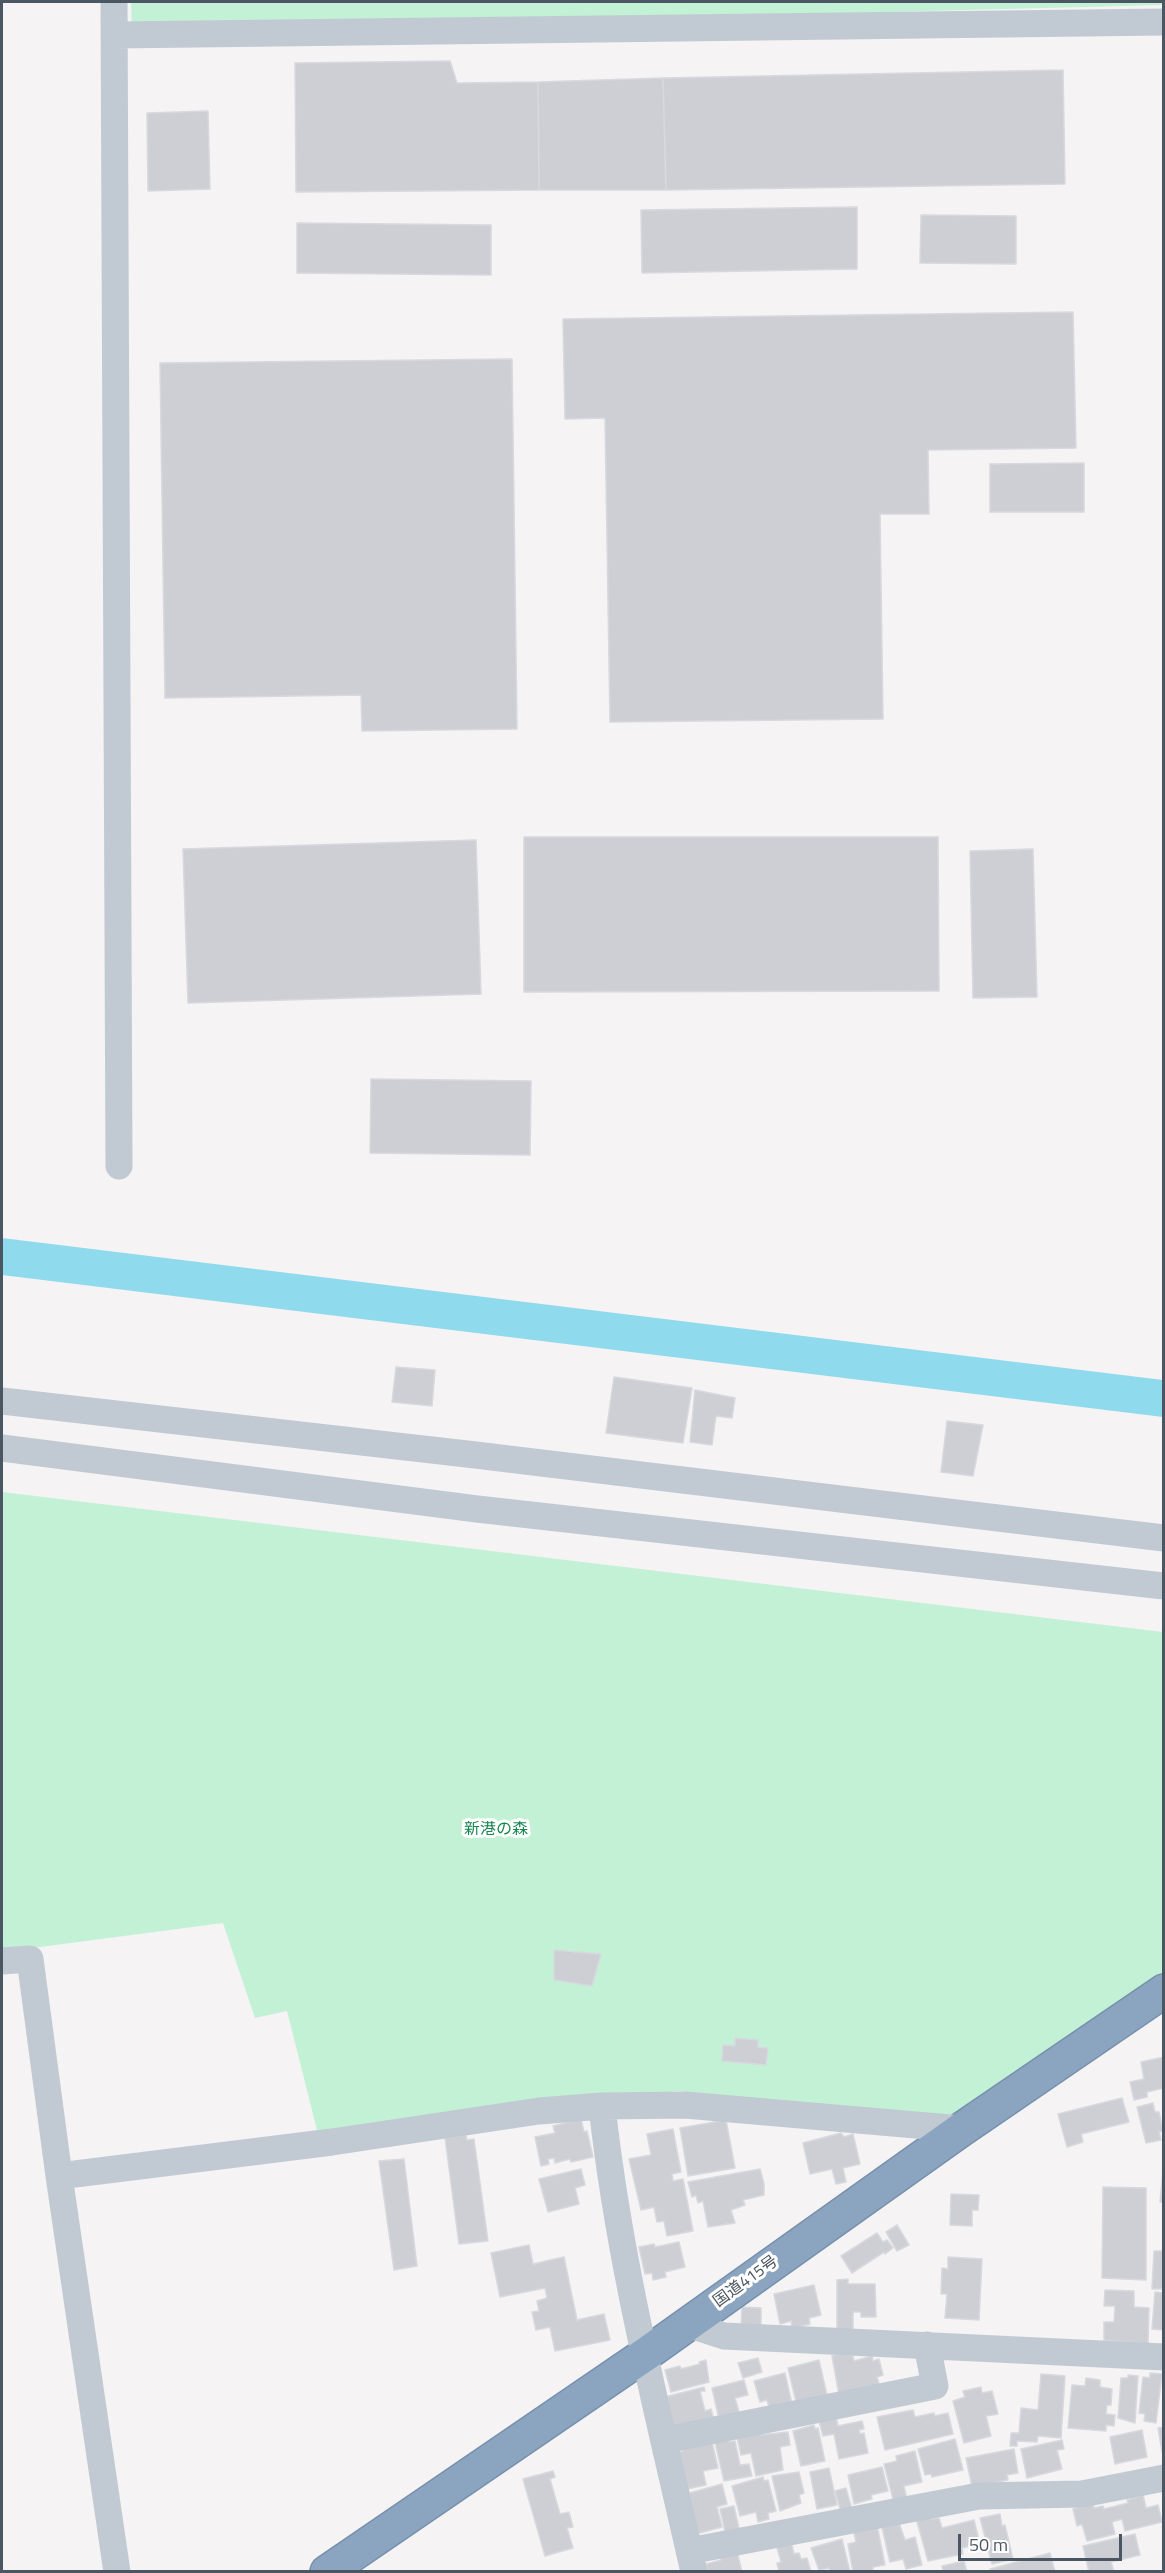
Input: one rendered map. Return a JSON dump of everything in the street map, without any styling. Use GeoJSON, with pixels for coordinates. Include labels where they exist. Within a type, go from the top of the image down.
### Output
{"type":"FeatureCollection","features":[{"type":"Feature","properties":{"kind":"highway","name":"国道415号"},"geometry":{"type":"LineString","coordinates":[[344,2566],[962,2128],[1164,1991]]}},
{"type":"Feature","properties":{"kind":"street"},"geometry":{"type":"LineString","coordinates":[[114,2],[119,1166]]}},
{"type":"Feature","properties":{"kind":"street"},"geometry":{"type":"LineString","coordinates":[[115,35],[1164,22]]}},
{"type":"Feature","properties":{"kind":"street"},"geometry":{"type":"LineString","coordinates":[[2,1401],[467,1454],[1164,1538]]}},
{"type":"Feature","properties":{"kind":"street"},"geometry":{"type":"LineString","coordinates":[[2,1448],[477,1509],[1164,1586]]}},
{"type":"Feature","properties":{"kind":"street"},"geometry":{"type":"LineString","coordinates":[[2,1961],[30,1959],[59,2176],[117,2571]]}},
{"type":"Feature","properties":{"kind":"street"},"geometry":{"type":"LineString","coordinates":[[59,2176],[332,2142],[539,2110],[602,2106],[685,2105],[962,2128]]}},
{"type":"Feature","properties":{"kind":"street"},"geometry":{"type":"LineString","coordinates":[[602,2106],[621,2245],[692,2561],[979,2496],[1082,2494],[1164,2478]]}},
{"type":"Feature","properties":{"kind":"street"},"geometry":{"type":"LineString","coordinates":[[687,2324],[724,2336],[1164,2357]]}},
{"type":"Feature","properties":{"kind":"street"},"geometry":{"type":"LineString","coordinates":[[665,2440],[935,2386],[927,2345]]}},
{"type":"Feature","properties":{"kind":"green space"},"geometry":{"type":"Polygon","coordinates":[[[131,2],[1163,2],[1164,5],[132,31],[131,2]]]}},
{"type":"Feature","properties":{"kind":"green space","name":"新港の森"},"geometry":{"type":"Polygon","coordinates":[[[2,1492],[1163,1632],[1163,1981],[949,2125],[679,2091],[498,2109],[318,2134],[287,2011],[255,2018],[223,1923],[2,1952],[2,1492]]]}},
{"type":"Feature","properties":{"kind":"water"},"geometry":{"type":"Polygon","coordinates":[[[2,1238],[1163,1380],[1163,1417],[2,1275],[2,1238]]]}},
{"type":"Feature","properties":{"kind":"building"},"geometry":{"type":"Polygon","coordinates":[[[450,61],[457,83],[538,82],[539,190],[296,192],[295,63],[450,61]]]}},
{"type":"Feature","properties":{"kind":"building"},"geometry":{"type":"Polygon","coordinates":[[[1063,70],[1065,184],[666,190],[663,78],[1063,70]]]}},
{"type":"Feature","properties":{"kind":"building"},"geometry":{"type":"Polygon","coordinates":[[[663,78],[666,190],[539,190],[538,82],[663,78]]]}},
{"type":"Feature","properties":{"kind":"building"},"geometry":{"type":"Polygon","coordinates":[[[208,111],[210,189],[148,191],[147,113],[208,111]]]}},
{"type":"Feature","properties":{"kind":"building"},"geometry":{"type":"Polygon","coordinates":[[[857,207],[857,269],[642,273],[641,210],[857,207]]]}},
{"type":"Feature","properties":{"kind":"building"},"geometry":{"type":"Polygon","coordinates":[[[921,215],[1016,216],[1016,264],[920,263],[921,215]]]}},
{"type":"Feature","properties":{"kind":"building"},"geometry":{"type":"Polygon","coordinates":[[[297,223],[491,225],[491,275],[297,273],[297,223]]]}},
{"type":"Feature","properties":{"kind":"building"},"geometry":{"type":"Polygon","coordinates":[[[1164,240],[1164,324],[1163,324],[1164,240]]]}},
{"type":"Feature","properties":{"kind":"building"},"geometry":{"type":"Polygon","coordinates":[[[1073,312],[1076,448],[928,450],[929,514],[880,514],[883,719],[610,722],[605,418],[565,419],[563,319],[1073,312]]]}},
{"type":"Feature","properties":{"kind":"building"},"geometry":{"type":"Polygon","coordinates":[[[512,359],[517,729],[362,731],[361,695],[165,698],[160,363],[512,359]]]}},
{"type":"Feature","properties":{"kind":"building"},"geometry":{"type":"Polygon","coordinates":[[[1084,463],[1084,512],[990,512],[990,464],[1084,463]]]}},
{"type":"Feature","properties":{"kind":"building"},"geometry":{"type":"Polygon","coordinates":[[[524,837],[938,837],[939,991],[524,992],[524,837]]]}},
{"type":"Feature","properties":{"kind":"building"},"geometry":{"type":"Polygon","coordinates":[[[476,840],[481,994],[188,1003],[183,849],[476,840]]]}},
{"type":"Feature","properties":{"kind":"building"},"geometry":{"type":"Polygon","coordinates":[[[1033,849],[1037,997],[973,998],[970,851],[1033,849]]]}},
{"type":"Feature","properties":{"kind":"building"},"geometry":{"type":"Polygon","coordinates":[[[371,1079],[531,1081],[530,1155],[370,1153],[371,1079]]]}},
{"type":"Feature","properties":{"kind":"building"},"geometry":{"type":"Polygon","coordinates":[[[396,1367],[435,1370],[432,1406],[392,1402],[396,1367]]]}},
{"type":"Feature","properties":{"kind":"building"},"geometry":{"type":"Polygon","coordinates":[[[614,1377],[692,1388],[683,1443],[606,1433],[614,1377]]]}},
{"type":"Feature","properties":{"kind":"building"},"geometry":{"type":"Polygon","coordinates":[[[695,1390],[735,1398],[732,1418],[716,1416],[712,1445],[690,1442],[695,1390]]]}},
{"type":"Feature","properties":{"kind":"building"},"geometry":{"type":"Polygon","coordinates":[[[947,1421],[983,1425],[973,1476],[941,1472],[947,1421]]]}},
{"type":"Feature","properties":{"kind":"building"},"geometry":{"type":"Polygon","coordinates":[[[554,1950],[601,1954],[592,1986],[554,1980],[554,1950]]]}},
{"type":"Feature","properties":{"kind":"building"},"geometry":{"type":"Polygon","coordinates":[[[735,2038],[758,2040],[758,2047],[768,2048],[766,2065],[722,2061],[723,2045],[735,2046],[735,2038]]]}},
{"type":"Feature","properties":{"kind":"building"},"geometry":{"type":"Polygon","coordinates":[[[1164,2057],[1164,2088],[1147,2092],[1147,2097],[1134,2100],[1130,2082],[1144,2079],[1141,2062],[1164,2057]]]}},
{"type":"Feature","properties":{"kind":"building"},"geometry":{"type":"Polygon","coordinates":[[[1122,2098],[1129,2122],[1081,2134],[1083,2142],[1067,2147],[1058,2114],[1122,2098]]]}},
{"type":"Feature","properties":{"kind":"building"},"geometry":{"type":"Polygon","coordinates":[[[1153,2103],[1155,2112],[1159,2112],[1163,2131],[1159,2132],[1161,2140],[1146,2143],[1137,2107],[1153,2103]]]}},
{"type":"Feature","properties":{"kind":"building"},"geometry":{"type":"Polygon","coordinates":[[[581,2119],[584,2132],[587,2131],[593,2157],[555,2163],[554,2158],[548,2159],[549,2164],[541,2166],[535,2137],[555,2133],[553,2126],[581,2119]]]}},
{"type":"Feature","properties":{"kind":"building"},"geometry":{"type":"Polygon","coordinates":[[[726,2120],[735,2168],[688,2176],[680,2128],[726,2120]]]}},
{"type":"Feature","properties":{"kind":"building"},"geometry":{"type":"Polygon","coordinates":[[[673,2129],[681,2172],[672,2174],[673,2181],[683,2179],[693,2231],[667,2236],[664,2221],[657,2222],[654,2207],[641,2210],[629,2159],[651,2155],[647,2134],[673,2129]]]}},
{"type":"Feature","properties":{"kind":"building"},"geometry":{"type":"Polygon","coordinates":[[[841,2133],[844,2137],[853,2134],[860,2164],[843,2168],[846,2182],[836,2184],[832,2169],[810,2174],[803,2143],[841,2133]]]}},
{"type":"Feature","properties":{"kind":"building"},"geometry":{"type":"Polygon","coordinates":[[[466,2135],[467,2140],[474,2139],[488,2241],[459,2244],[445,2138],[466,2135]]]}},
{"type":"Feature","properties":{"kind":"building"},"geometry":{"type":"Polygon","coordinates":[[[404,2159],[417,2266],[394,2270],[379,2161],[404,2159]]]}},
{"type":"Feature","properties":{"kind":"building"},"geometry":{"type":"Polygon","coordinates":[[[581,2169],[585,2185],[575,2188],[579,2204],[548,2212],[539,2179],[581,2169]]]}},
{"type":"Feature","properties":{"kind":"building"},"geometry":{"type":"Polygon","coordinates":[[[760,2169],[764,2195],[743,2200],[745,2205],[731,2210],[735,2223],[708,2227],[703,2201],[698,2203],[696,2195],[692,2197],[688,2182],[760,2169]]]}},
{"type":"Feature","properties":{"kind":"building"},"geometry":{"type":"Polygon","coordinates":[[[1163,2171],[1164,2202],[1160,2202],[1163,2171]]]}},
{"type":"Feature","properties":{"kind":"building"},"geometry":{"type":"Polygon","coordinates":[[[1103,2187],[1146,2188],[1146,2280],[1102,2278],[1103,2187]]]}},
{"type":"Feature","properties":{"kind":"building"},"geometry":{"type":"Polygon","coordinates":[[[951,2194],[979,2195],[978,2210],[972,2210],[972,2226],[950,2225],[951,2194]]]}},
{"type":"Feature","properties":{"kind":"building"},"geometry":{"type":"Polygon","coordinates":[[[897,2225],[909,2245],[897,2251],[886,2232],[897,2225]]]}},
{"type":"Feature","properties":{"kind":"building"},"geometry":{"type":"Polygon","coordinates":[[[877,2233],[883,2242],[887,2240],[893,2248],[852,2273],[841,2256],[877,2233]]]}},
{"type":"Feature","properties":{"kind":"building"},"geometry":{"type":"Polygon","coordinates":[[[679,2242],[685,2267],[665,2272],[666,2277],[653,2280],[652,2273],[645,2274],[639,2247],[654,2244],[655,2247],[679,2242]]]}},
{"type":"Feature","properties":{"kind":"building"},"geometry":{"type":"Polygon","coordinates":[[[529,2245],[533,2264],[564,2257],[577,2320],[604,2314],[610,2340],[555,2351],[550,2327],[536,2330],[532,2312],[539,2311],[537,2301],[547,2298],[545,2288],[500,2297],[491,2253],[529,2245]]]}},
{"type":"Feature","properties":{"kind":"building"},"geometry":{"type":"Polygon","coordinates":[[[1154,2251],[1164,2251],[1164,2289],[1152,2289],[1154,2251]]]}},
{"type":"Feature","properties":{"kind":"building"},"geometry":{"type":"Polygon","coordinates":[[[948,2257],[982,2259],[979,2320],[945,2318],[947,2294],[941,2294],[942,2268],[948,2269],[948,2257]]]}},
{"type":"Feature","properties":{"kind":"building"},"geometry":{"type":"Polygon","coordinates":[[[848,2279],[848,2284],[875,2284],[876,2317],[861,2317],[861,2312],[853,2312],[853,2332],[837,2332],[837,2280],[848,2279]]]}},
{"type":"Feature","properties":{"kind":"building"},"geometry":{"type":"Polygon","coordinates":[[[814,2285],[821,2315],[809,2318],[810,2324],[792,2328],[791,2321],[780,2324],[774,2294],[814,2285]]]}},
{"type":"Feature","properties":{"kind":"building"},"geometry":{"type":"Polygon","coordinates":[[[1105,2290],[1134,2291],[1134,2307],[1149,2308],[1148,2344],[1104,2340],[1104,2322],[1114,2322],[1115,2306],[1104,2306],[1105,2290]]]}},
{"type":"Feature","properties":{"kind":"building"},"geometry":{"type":"Polygon","coordinates":[[[1155,2292],[1164,2293],[1164,2330],[1152,2329],[1155,2292]]]}},
{"type":"Feature","properties":{"kind":"building"},"geometry":{"type":"Polygon","coordinates":[[[742,2307],[761,2308],[761,2328],[741,2326],[742,2307]]]}},
{"type":"Feature","properties":{"kind":"building"},"geometry":{"type":"Polygon","coordinates":[[[841,2354],[853,2356],[854,2361],[872,2356],[873,2361],[879,2359],[883,2375],[877,2377],[880,2387],[839,2395],[832,2356],[841,2354]]]}},
{"type":"Feature","properties":{"kind":"building"},"geometry":{"type":"Polygon","coordinates":[[[758,2358],[762,2372],[743,2378],[738,2363],[758,2358]]]}},
{"type":"Feature","properties":{"kind":"building"},"geometry":{"type":"Polygon","coordinates":[[[706,2360],[709,2382],[671,2392],[665,2370],[680,2366],[681,2369],[706,2360]]]}},
{"type":"Feature","properties":{"kind":"building"},"geometry":{"type":"Polygon","coordinates":[[[819,2360],[827,2395],[796,2402],[788,2368],[819,2360]]]}},
{"type":"Feature","properties":{"kind":"building"},"geometry":{"type":"Polygon","coordinates":[[[785,2373],[792,2404],[769,2407],[767,2400],[760,2402],[754,2381],[785,2373]]]}},
{"type":"Feature","properties":{"kind":"building"},"geometry":{"type":"Polygon","coordinates":[[[1150,2373],[1162,2374],[1156,2423],[1144,2421],[1145,2414],[1139,2413],[1143,2377],[1150,2378],[1150,2373]]]}},
{"type":"Feature","properties":{"kind":"building"},"geometry":{"type":"Polygon","coordinates":[[[1041,2374],[1065,2376],[1061,2438],[1038,2436],[1037,2442],[1017,2441],[1017,2446],[1010,2446],[1011,2433],[1019,2433],[1021,2408],[1038,2410],[1041,2374]]]}},
{"type":"Feature","properties":{"kind":"building"},"geometry":{"type":"Polygon","coordinates":[[[1128,2375],[1138,2376],[1135,2423],[1118,2418],[1121,2378],[1128,2378],[1128,2375]]]}},
{"type":"Feature","properties":{"kind":"building"},"geometry":{"type":"Polygon","coordinates":[[[1086,2378],[1100,2380],[1100,2387],[1112,2389],[1111,2405],[1107,2405],[1106,2414],[1115,2415],[1114,2426],[1106,2425],[1106,2431],[1068,2428],[1072,2385],[1085,2386],[1086,2378]]]}},
{"type":"Feature","properties":{"kind":"building"},"geometry":{"type":"Polygon","coordinates":[[[744,2380],[748,2395],[735,2398],[740,2415],[719,2419],[712,2388],[744,2380]]]}},
{"type":"Feature","properties":{"kind":"building"},"geometry":{"type":"Polygon","coordinates":[[[704,2387],[705,2391],[700,2391],[705,2411],[711,2409],[714,2420],[680,2428],[672,2424],[665,2397],[704,2387]]]}},
{"type":"Feature","properties":{"kind":"building"},"geometry":{"type":"Polygon","coordinates":[[[981,2387],[982,2393],[992,2391],[998,2414],[986,2416],[991,2436],[964,2443],[953,2401],[965,2397],[963,2391],[981,2387]]]}},
{"type":"Feature","properties":{"kind":"building"},"geometry":{"type":"Polygon","coordinates":[[[913,2410],[915,2417],[948,2413],[953,2434],[885,2450],[877,2417],[913,2410]]]}},
{"type":"Feature","properties":{"kind":"building"},"geometry":{"type":"Polygon","coordinates":[[[836,2417],[838,2426],[862,2421],[864,2429],[859,2430],[860,2434],[864,2433],[868,2453],[839,2459],[834,2434],[823,2436],[819,2421],[836,2417]]]}},
{"type":"Feature","properties":{"kind":"building"},"geometry":{"type":"Polygon","coordinates":[[[814,2425],[815,2429],[818,2428],[825,2461],[801,2466],[793,2431],[814,2425]]]}},
{"type":"Feature","properties":{"kind":"building"},"geometry":{"type":"Polygon","coordinates":[[[1164,2427],[1164,2451],[1162,2452],[1158,2428],[1164,2427]]]}},
{"type":"Feature","properties":{"kind":"building"},"geometry":{"type":"Polygon","coordinates":[[[1142,2430],[1147,2457],[1115,2464],[1110,2437],[1142,2430]]]}},
{"type":"Feature","properties":{"kind":"building"},"geometry":{"type":"Polygon","coordinates":[[[760,2432],[760,2435],[788,2432],[790,2445],[780,2447],[783,2470],[756,2476],[751,2453],[741,2455],[737,2437],[760,2432]]]}},
{"type":"Feature","properties":{"kind":"building"},"geometry":{"type":"Polygon","coordinates":[[[728,2439],[729,2442],[735,2441],[740,2465],[749,2464],[752,2476],[724,2481],[715,2442],[728,2439]]]}},
{"type":"Feature","properties":{"kind":"building"},"geometry":{"type":"Polygon","coordinates":[[[955,2439],[963,2470],[932,2477],[931,2474],[925,2475],[918,2449],[955,2439]]]}},
{"type":"Feature","properties":{"kind":"building"},"geometry":{"type":"Polygon","coordinates":[[[1062,2440],[1064,2449],[1057,2450],[1062,2469],[1027,2478],[1021,2449],[1062,2440]]]}},
{"type":"Feature","properties":{"kind":"building"},"geometry":{"type":"Polygon","coordinates":[[[712,2442],[718,2468],[703,2471],[706,2485],[687,2489],[678,2453],[683,2451],[682,2449],[712,2442]]]}},
{"type":"Feature","properties":{"kind":"building"},"geometry":{"type":"Polygon","coordinates":[[[1014,2449],[1018,2473],[1007,2475],[1008,2480],[972,2487],[966,2458],[1014,2449]]]}},
{"type":"Feature","properties":{"kind":"building"},"geometry":{"type":"Polygon","coordinates":[[[915,2451],[922,2482],[904,2486],[907,2500],[894,2503],[884,2464],[897,2461],[896,2456],[915,2451]]]}},
{"type":"Feature","properties":{"kind":"building"},"geometry":{"type":"Polygon","coordinates":[[[882,2467],[888,2491],[871,2495],[872,2499],[854,2504],[848,2475],[882,2467]]]}},
{"type":"Feature","properties":{"kind":"building"},"geometry":{"type":"Polygon","coordinates":[[[829,2468],[837,2505],[817,2509],[810,2472],[829,2468]]]}},
{"type":"Feature","properties":{"kind":"building"},"geometry":{"type":"Polygon","coordinates":[[[553,2471],[555,2477],[550,2479],[560,2514],[569,2512],[573,2527],[567,2528],[573,2548],[545,2556],[523,2479],[553,2471]]]}},
{"type":"Feature","properties":{"kind":"building"},"geometry":{"type":"Polygon","coordinates":[[[799,2472],[804,2493],[799,2495],[801,2503],[780,2511],[772,2476],[799,2472]]]}},
{"type":"Feature","properties":{"kind":"building"},"geometry":{"type":"Polygon","coordinates":[[[763,2477],[764,2481],[768,2480],[776,2511],[768,2513],[769,2519],[758,2522],[756,2512],[740,2516],[732,2486],[763,2477]]]}},
{"type":"Feature","properties":{"kind":"building"},"geometry":{"type":"Polygon","coordinates":[[[722,2484],[727,2504],[717,2507],[722,2527],[696,2534],[686,2494],[722,2484]]]}},
{"type":"Feature","properties":{"kind":"building"},"geometry":{"type":"Polygon","coordinates":[[[846,2488],[852,2509],[841,2512],[835,2491],[846,2488]]]}},
{"type":"Feature","properties":{"kind":"building"},"geometry":{"type":"Polygon","coordinates":[[[1143,2495],[1146,2508],[1158,2505],[1162,2522],[1125,2531],[1122,2519],[1112,2522],[1115,2534],[1087,2541],[1082,2524],[1077,2526],[1073,2509],[1093,2503],[1094,2508],[1103,2506],[1104,2509],[1128,2503],[1127,2500],[1143,2495]]]}},
{"type":"Feature","properties":{"kind":"building"},"geometry":{"type":"Polygon","coordinates":[[[734,2506],[740,2533],[726,2536],[720,2509],[734,2506]]]}},
{"type":"Feature","properties":{"kind":"building"},"geometry":{"type":"Polygon","coordinates":[[[1000,2514],[1013,2559],[992,2564],[980,2518],[1000,2514]]]}},
{"type":"Feature","properties":{"kind":"building"},"geometry":{"type":"Polygon","coordinates":[[[930,2515],[931,2519],[939,2518],[942,2528],[974,2520],[979,2540],[970,2542],[971,2546],[962,2548],[963,2554],[928,2561],[916,2518],[930,2515]]]}},
{"type":"Feature","properties":{"kind":"building"},"geometry":{"type":"Polygon","coordinates":[[[898,2520],[905,2540],[915,2537],[922,2565],[906,2569],[903,2559],[890,2562],[881,2523],[898,2520]]]}},
{"type":"Feature","properties":{"kind":"building"},"geometry":{"type":"Polygon","coordinates":[[[877,2525],[885,2565],[873,2567],[873,2572],[853,2572],[848,2544],[856,2542],[854,2533],[877,2525]]]}},
{"type":"Feature","properties":{"kind":"building"},"geometry":{"type":"Polygon","coordinates":[[[1135,2534],[1140,2555],[1111,2562],[1114,2572],[1089,2572],[1083,2546],[1135,2534]]]}},
{"type":"Feature","properties":{"kind":"building"},"geometry":{"type":"Polygon","coordinates":[[[842,2539],[850,2572],[830,2572],[829,2568],[819,2570],[811,2548],[842,2539]]]}},
{"type":"Feature","properties":{"kind":"building"},"geometry":{"type":"Polygon","coordinates":[[[791,2541],[794,2554],[799,2553],[801,2559],[807,2558],[811,2572],[779,2572],[777,2563],[781,2562],[776,2544],[791,2541]]]}},
{"type":"Feature","properties":{"kind":"building"},"geometry":{"type":"Polygon","coordinates":[[[737,2551],[742,2572],[708,2572],[706,2564],[721,2560],[720,2555],[737,2551]]]}},
{"type":"Feature","properties":{"kind":"building"},"geometry":{"type":"Polygon","coordinates":[[[1050,2553],[1055,2572],[991,2572],[990,2569],[1050,2553]]]}},
{"type":"Feature","properties":{"kind":"building"},"geometry":{"type":"Polygon","coordinates":[[[964,2561],[967,2572],[943,2572],[942,2566],[964,2561]]]}}]}
